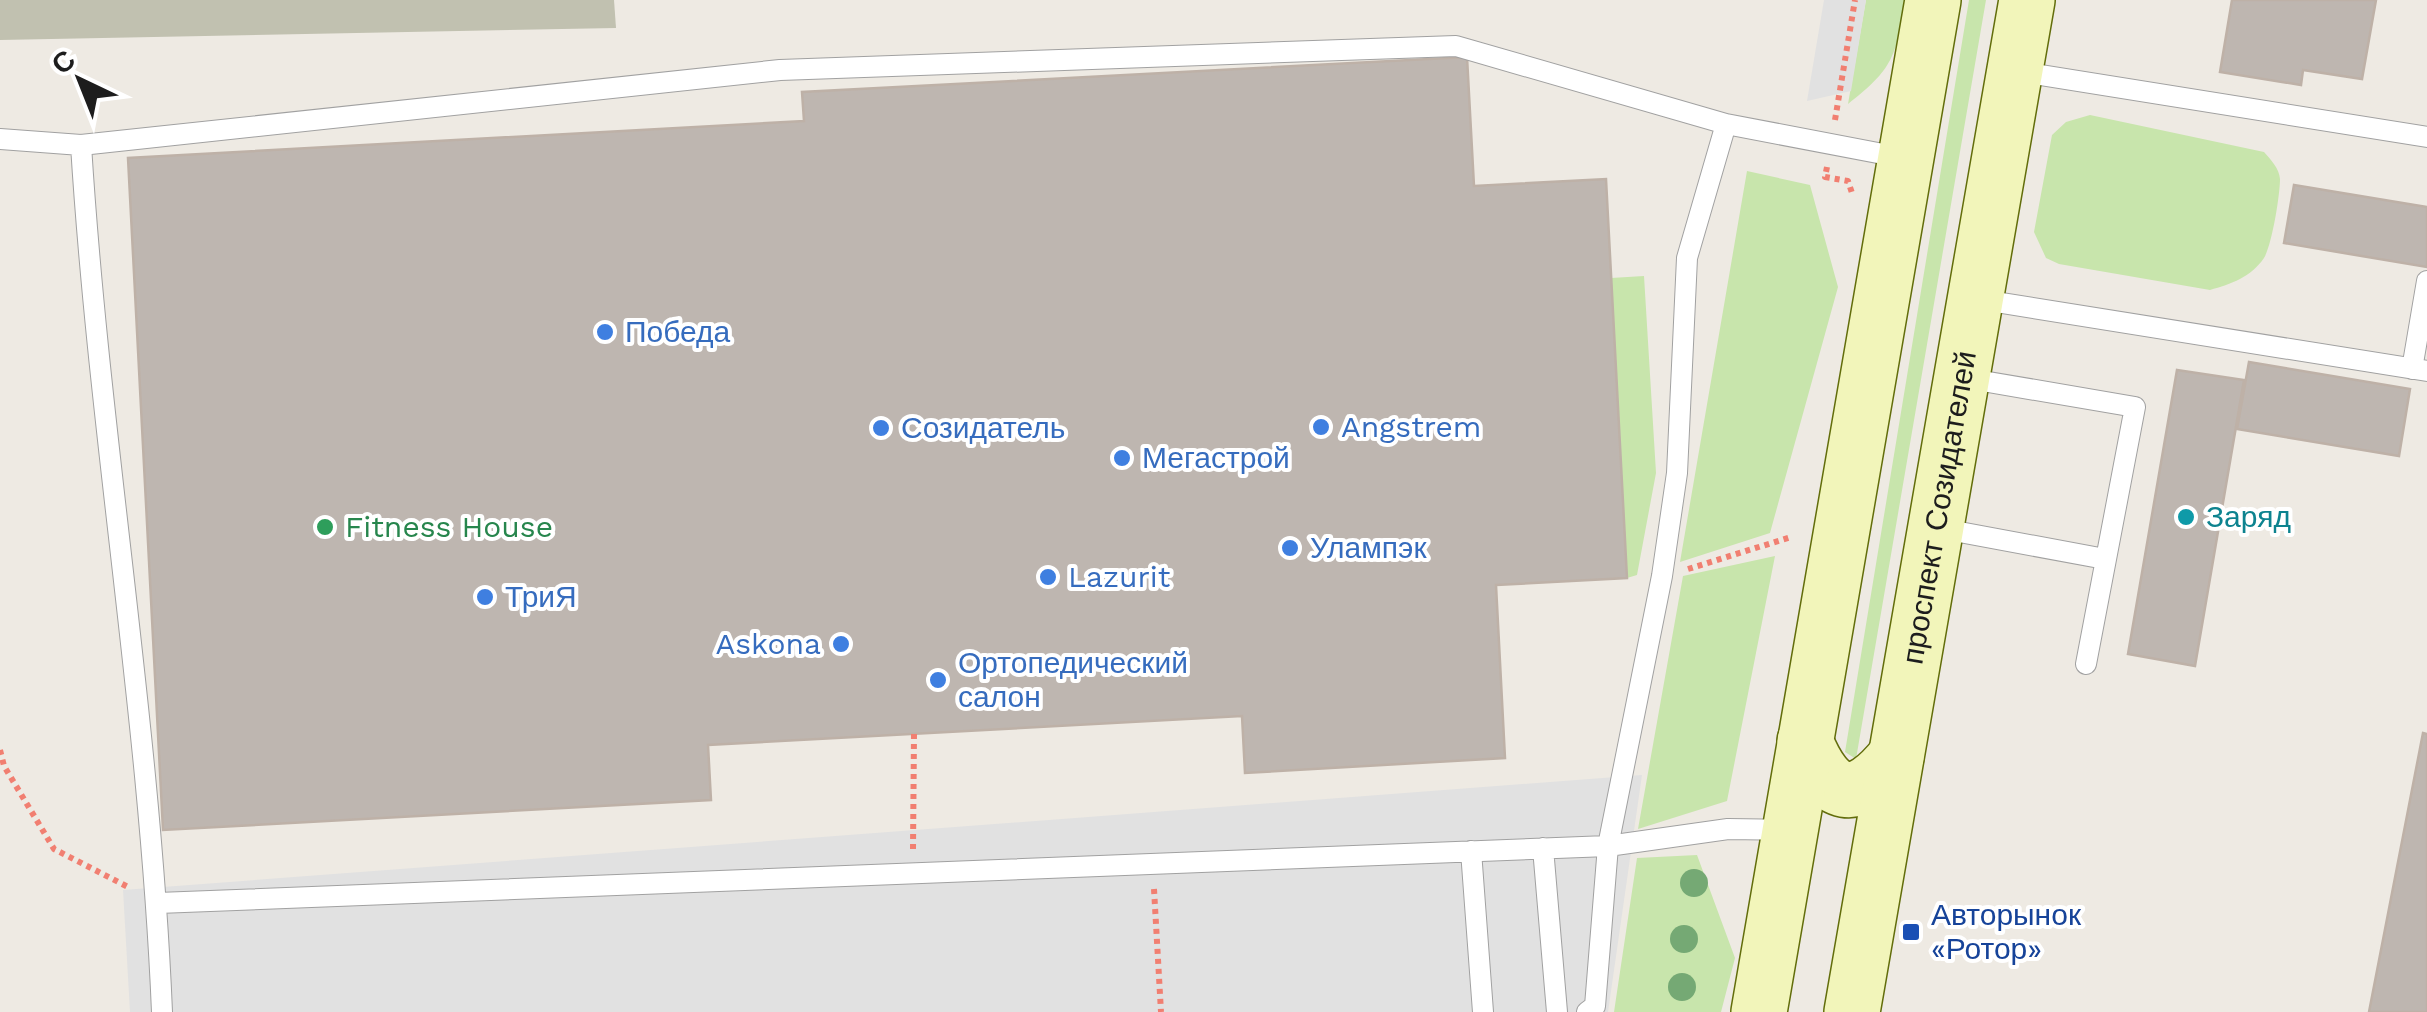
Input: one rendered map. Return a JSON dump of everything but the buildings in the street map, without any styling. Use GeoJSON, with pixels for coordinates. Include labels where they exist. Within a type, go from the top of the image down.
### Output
{"type":"FeatureCollection","features":[{"type":"Feature","properties":{"kind":"main road"},"geometry":{"type":"LineString","coordinates":[[1758,1012],[1934,0]]}},
{"type":"Feature","properties":{"kind":"main road","name":"проспект Созидателей"},"geometry":{"type":"LineString","coordinates":[[1852,1012],[2027,0]]}},
{"type":"Feature","properties":{"kind":"main road"},"geometry":{"type":"LineString","coordinates":[[1805,741],[1826,780],[1852,791],[1878,778],[1896,756]]}},
{"type":"Feature","properties":{"kind":"lane"},"geometry":{"type":"LineString","coordinates":[[0,139],[81,145],[780,70],[1456,46],[1726,124],[1906,159]]}},
{"type":"Feature","properties":{"kind":"lane"},"geometry":{"type":"LineString","coordinates":[[2015,70],[2427,137]]}},
{"type":"Feature","properties":{"kind":"lane"},"geometry":{"type":"LineString","coordinates":[[1587,1012],[1595,1006],[1608,846],[1662,576],[1677,473],[1687,258],[1726,124]]}},
{"type":"Feature","properties":{"kind":"lane"},"geometry":{"type":"LineString","coordinates":[[81,145],[90,283],[158,902],[162,1012]]}},
{"type":"Feature","properties":{"kind":"lane"},"geometry":{"type":"LineString","coordinates":[[1975,299],[2420,370],[2427,281]]}},
{"type":"Feature","properties":{"kind":"lane"},"geometry":{"type":"LineString","coordinates":[[1962,378],[2135,408],[2086,664]]}},
{"type":"Feature","properties":{"kind":"lane"},"geometry":{"type":"LineString","coordinates":[[1936,528],[2105,559]]}},
{"type":"Feature","properties":{"kind":"lane"},"geometry":{"type":"LineString","coordinates":[[158,902],[1608,846],[1728,829],[1790,830]]}},
{"type":"Feature","properties":{"kind":"lane"},"geometry":{"type":"LineString","coordinates":[[1543,848],[1556,1012]]}},
{"type":"Feature","properties":{"kind":"lane"},"geometry":{"type":"LineString","coordinates":[[1471,851],[1484,1012]]}},
{"type":"Feature","properties":{"kind":"path"},"geometry":{"type":"LineString","coordinates":[[1854,198],[1848,181],[1825,177],[1855,0]]}},
{"type":"Feature","properties":{"kind":"path"},"geometry":{"type":"LineString","coordinates":[[1662,576],[1792,537]]}},
{"type":"Feature","properties":{"kind":"path"},"geometry":{"type":"LineString","coordinates":[[912,855],[914,734]]}},
{"type":"Feature","properties":{"kind":"path"},"geometry":{"type":"LineString","coordinates":[[0,750],[4,766],[54,849],[158,902]]}},
{"type":"Feature","properties":{"kind":"path"},"geometry":{"type":"LineString","coordinates":[[1153,864],[1161,1012]]}},
{"type":"Feature","properties":{"kind":"shaded area"},"geometry":{"type":"Polygon","coordinates":[[[0,0],[614,0],[616,28],[0,40],[0,0]]]}},
{"type":"Feature","properties":{"kind":"shaded area"},"geometry":{"type":"Polygon","coordinates":[[[1824,0],[1866,0],[1851,91],[1807,101],[1824,0]]]}},
{"type":"Feature","properties":{"kind":"shaded area"},"geometry":{"type":"Polygon","coordinates":[[[1642,775],[1608,1012],[130,1012],[123,890],[1642,775]]]}},
{"type":"Feature","properties":{"kind":"green space"},"geometry":{"type":"Polygon","coordinates":[[[1866,0],[1904,0],[1890,60],[1875,81],[1848,104],[1866,0]]]}},
{"type":"Feature","properties":{"kind":"green space"},"geometry":{"type":"Polygon","coordinates":[[[1969,0],[1986,0],[1856,759],[1845,752],[1969,0]]]}},
{"type":"Feature","properties":{"kind":"green space"},"geometry":{"type":"Polygon","coordinates":[[[2090,115],[2264,152],[2280,179],[2273,232],[2259,265],[2240,279],[2210,290],[2059,264],[2046,258],[2034,232],[2052,135],[2066,122],[2090,115]]]}},
{"type":"Feature","properties":{"kind":"green space"},"geometry":{"type":"Polygon","coordinates":[[[1747,171],[1810,185],[1838,287],[1770,533],[1680,562],[1747,171]]]}},
{"type":"Feature","properties":{"kind":"green space"},"geometry":{"type":"Polygon","coordinates":[[[1644,276],[1656,473],[1637,575],[1627,578],[1611,278],[1644,276]]]}},
{"type":"Feature","properties":{"kind":"green space"},"geometry":{"type":"Polygon","coordinates":[[[1775,556],[1727,801],[1638,829],[1683,576],[1775,556]]]}},
{"type":"Feature","properties":{"kind":"green space"},"geometry":{"type":"Polygon","coordinates":[[[1697,855],[1735,958],[1721,1012],[1614,1012],[1637,858],[1697,855]]]}},
{"type":"Feature","properties":{"kind":"place","name":"Победа"},"geometry":{"type":"Point","coordinates":[605,332]}},
{"type":"Feature","properties":{"kind":"place","name":"Angstrem"},"geometry":{"type":"Point","coordinates":[1321,427]}},
{"type":"Feature","properties":{"kind":"place","name":"Созидатель"},"geometry":{"type":"Point","coordinates":[881,428]}},
{"type":"Feature","properties":{"kind":"place","name":"Мегастрой"},"geometry":{"type":"Point","coordinates":[1122,458]}},
{"type":"Feature","properties":{"kind":"place","name":"Заряд"},"geometry":{"type":"Point","coordinates":[2186,517]}},
{"type":"Feature","properties":{"kind":"place","name":"Fitness House"},"geometry":{"type":"Point","coordinates":[325,527]}},
{"type":"Feature","properties":{"kind":"place","name":"Улампэк"},"geometry":{"type":"Point","coordinates":[1290,548]}},
{"type":"Feature","properties":{"kind":"place","name":"Lazurit"},"geometry":{"type":"Point","coordinates":[1048,577]}},
{"type":"Feature","properties":{"kind":"place","name":"ТриЯ"},"geometry":{"type":"Point","coordinates":[485,597]}},
{"type":"Feature","properties":{"kind":"place","name":"Askona"},"geometry":{"type":"Point","coordinates":[841,644]}},
{"type":"Feature","properties":{"kind":"place","name":"Ортопедический салон"},"geometry":{"type":"Point","coordinates":[938,680]}},
{"type":"Feature","properties":{"kind":"place","name":"Авторынок «Ротор»"},"geometry":{"type":"Point","coordinates":[1911,932]}}]}
